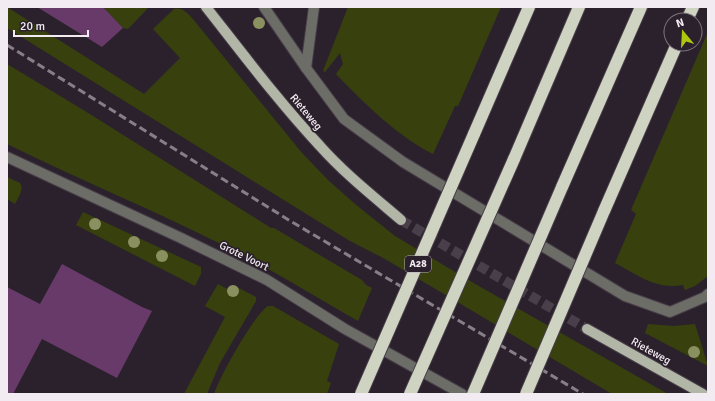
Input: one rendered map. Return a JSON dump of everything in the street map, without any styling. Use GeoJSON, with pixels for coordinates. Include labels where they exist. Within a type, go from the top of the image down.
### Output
{"type":"FeatureCollection","features":[{"type":"Feature","properties":{"kind":"highway","name":"A28"},"geometry":{"type":"LineString","coordinates":[[361,394],[529,7]]}},
{"type":"Feature","properties":{"kind":"highway"},"geometry":{"type":"LineString","coordinates":[[410,394],[580,7]]}},
{"type":"Feature","properties":{"kind":"highway"},"geometry":{"type":"LineString","coordinates":[[473,394],[641,7]]}},
{"type":"Feature","properties":{"kind":"highway"},"geometry":{"type":"LineString","coordinates":[[526,394],[674,52]]}},
{"type":"Feature","properties":{"kind":"main road","name":"Rieteweg"},"geometry":{"type":"LineString","coordinates":[[206,7],[320,147],[401,220]]}},
{"type":"Feature","properties":{"kind":"main road","name":"Rieteweg"},"geometry":{"type":"LineString","coordinates":[[586,329],[703,394]]}},
{"type":"Feature","properties":{"kind":"street"},"geometry":{"type":"LineString","coordinates":[[264,7],[306,68],[344,119],[402,162],[625,296],[670,312],[705,297],[708,294]]}},
{"type":"Feature","properties":{"kind":"street"},"geometry":{"type":"LineString","coordinates":[[306,68],[314,7]]}},
{"type":"Feature","properties":{"kind":"street","name":"Grote Voort"},"geometry":{"type":"LineString","coordinates":[[7,156],[267,280],[345,329],[462,394]]}},
{"type":"Feature","properties":{"kind":"green space"},"geometry":{"type":"Polygon","coordinates":[[[7,7],[144,94],[180,58],[153,29],[174,9],[184,11],[192,18],[302,153],[328,180],[395,236],[477,285],[668,394],[612,394],[385,259],[350,241],[7,28],[7,7]]]}},
{"type":"Feature","properties":{"kind":"green space"},"geometry":{"type":"Polygon","coordinates":[[[103,7],[149,7],[128,29],[123,28],[103,7]]]}},
{"type":"Feature","properties":{"kind":"green space"},"geometry":{"type":"Polygon","coordinates":[[[348,7],[501,7],[458,106],[455,106],[433,154],[420,147],[394,128],[336,74],[343,64],[340,53],[325,72],[323,71],[348,7]]]}},
{"type":"Feature","properties":{"kind":"green space"},"geometry":{"type":"Polygon","coordinates":[[[708,32],[708,276],[695,286],[685,290],[683,285],[664,285],[640,277],[615,263],[636,214],[631,210],[699,52],[703,52],[703,44],[708,32]]]}},
{"type":"Feature","properties":{"kind":"green space"},"geometry":{"type":"Polygon","coordinates":[[[7,64],[85,111],[271,228],[274,228],[362,280],[366,285],[372,288],[358,321],[245,256],[174,221],[7,144],[7,64]]]}},
{"type":"Feature","properties":{"kind":"green space"},"geometry":{"type":"Polygon","coordinates":[[[7,177],[20,183],[21,186],[20,193],[15,204],[7,199],[7,177]]]}},
{"type":"Feature","properties":{"kind":"green space"},"geometry":{"type":"Polygon","coordinates":[[[83,212],[201,267],[201,274],[195,286],[76,225],[83,212]]]}},
{"type":"Feature","properties":{"kind":"green space"},"geometry":{"type":"Polygon","coordinates":[[[218,284],[227,289],[233,285],[256,297],[256,301],[220,363],[207,394],[184,394],[225,317],[205,306],[218,284]]]}},
{"type":"Feature","properties":{"kind":"green space"},"geometry":{"type":"Polygon","coordinates":[[[268,306],[273,306],[339,344],[327,381],[331,383],[327,394],[214,394],[217,385],[246,333],[254,321],[268,306]]]}},
{"type":"Feature","properties":{"kind":"green space"},"geometry":{"type":"Polygon","coordinates":[[[648,324],[674,326],[695,324],[708,366],[645,333],[648,324]]]}},
{"type":"Feature","properties":{"kind":"building"},"geometry":{"type":"Polygon","coordinates":[[[37,7],[103,7],[123,28],[102,47],[37,7]]]}},
{"type":"Feature","properties":{"kind":"building"},"geometry":{"type":"Polygon","coordinates":[[[62,264],[152,311],[117,378],[42,339],[13,394],[7,394],[7,287],[40,304],[62,264]]]}},
{"type":"Feature","properties":{"kind":"tunnel"},"geometry":{"type":"LineString","coordinates":[[401,220],[587,329]]}},
{"type":"Feature","properties":{"kind":"railway"},"geometry":{"type":"LineString","coordinates":[[7,45],[292,222],[583,394]]}}]}
